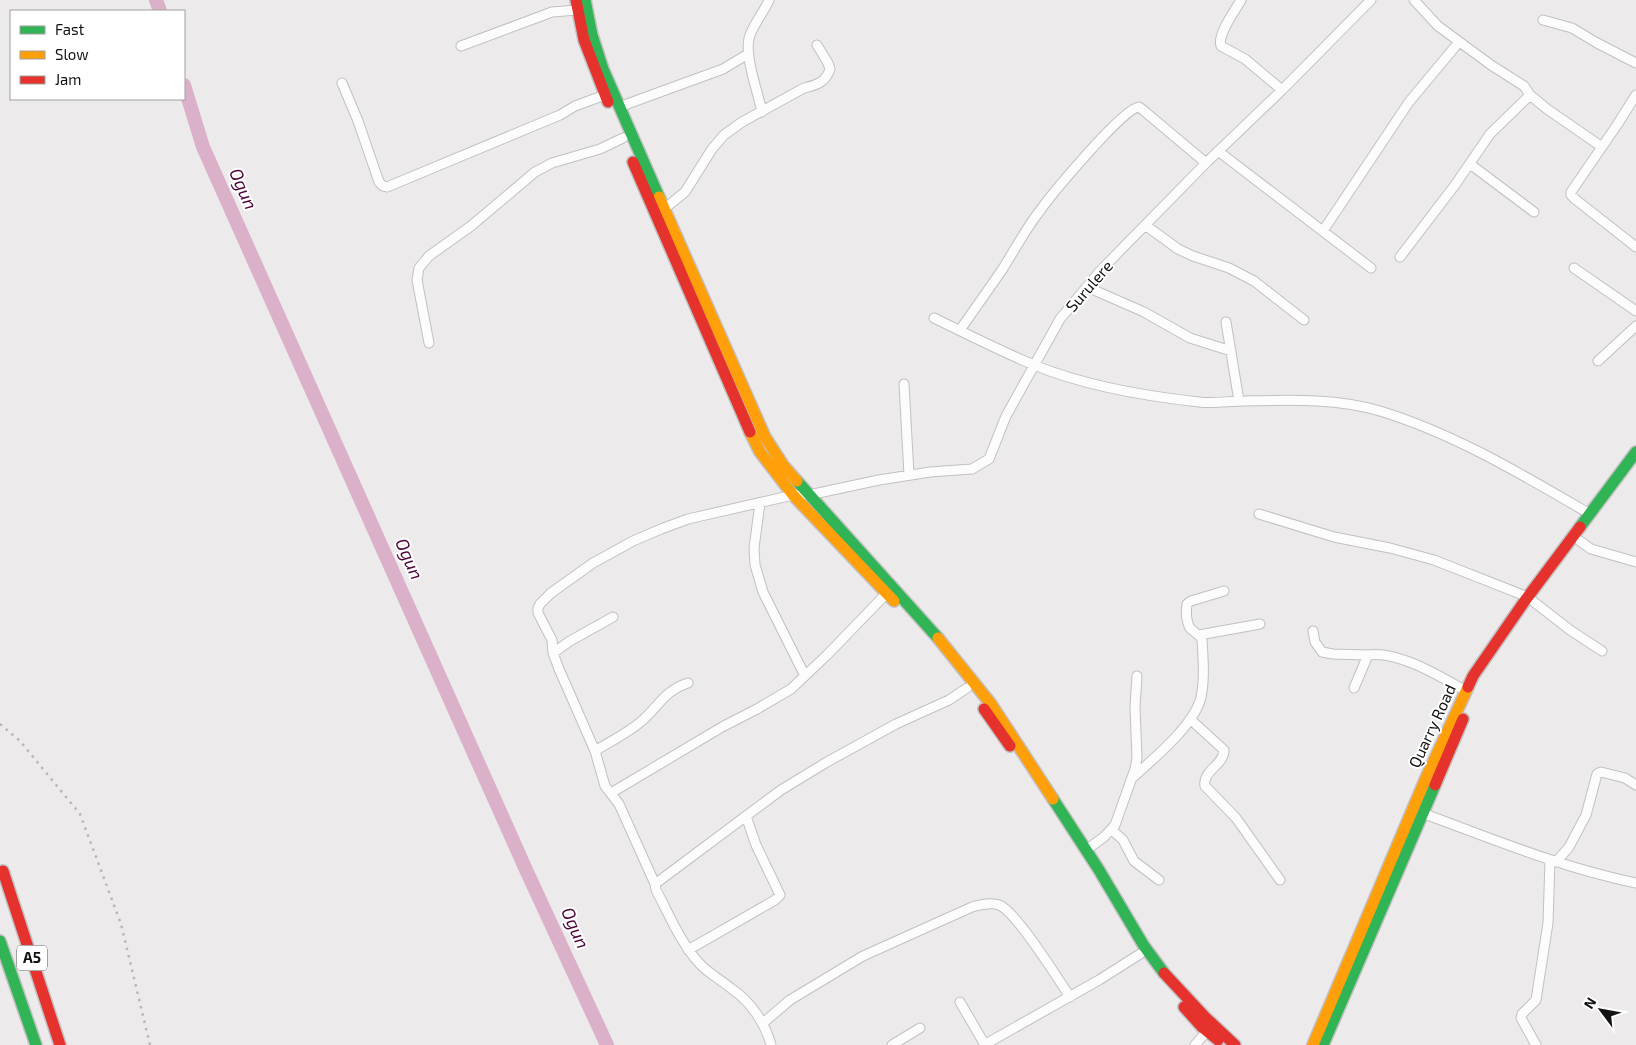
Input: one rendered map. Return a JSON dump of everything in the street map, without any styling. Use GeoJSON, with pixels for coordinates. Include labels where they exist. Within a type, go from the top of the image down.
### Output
{"type":"FeatureCollection","features":[{"type":"Feature","properties":{"kind":"main road"},"geometry":{"type":"LineString","coordinates":[[585,0],[596,52],[764,437],[783,465],[915,611],[991,704],[1086,850],[1144,946],[1168,977],[1205,1017],[1235,1045]]}},
{"type":"Feature","properties":{"kind":"main road"},"geometry":{"type":"LineString","coordinates":[[576,5],[587,52],[760,452],[793,495],[907,614],[982,706],[1024,767],[1099,884],[1132,944],[1161,981],[1207,1031],[1224,1045]]}},
{"type":"Feature","properties":{"kind":"main road","name":"Quarry Road"},"geometry":{"type":"LineString","coordinates":[[1323,1045],[1422,813],[1484,674],[1531,599],[1636,452]]}},
{"type":"Feature","properties":{"kind":"main road","name":"Quarry Road"},"geometry":{"type":"LineString","coordinates":[[1313,1045],[1426,778],[1480,665],[1531,599],[1580,541],[1636,466]]}},
{"type":"Feature","properties":{"kind":"main road","name":"A5"},"geometry":{"type":"LineString","coordinates":[[0,897],[4,890],[5,881],[2,866]]}},
{"type":"Feature","properties":{"kind":"main road","name":"A5"},"geometry":{"type":"LineString","coordinates":[[2,866],[60,1045]]}},
{"type":"Feature","properties":{"kind":"main road","name":"A5"},"geometry":{"type":"LineString","coordinates":[[0,941],[36,1045]]}},
{"type":"Feature","properties":{"kind":"street"},"geometry":{"type":"LineString","coordinates":[[762,112],[748,54],[748,44],[750,34],[769,0]]}},
{"type":"Feature","properties":{"kind":"street"},"geometry":{"type":"LineString","coordinates":[[1241,0],[1221,35],[1220,46],[1245,59],[1282,90]]}},
{"type":"Feature","properties":{"kind":"street","name":"Surulere"},"geometry":{"type":"LineString","coordinates":[[553,653],[552,640],[538,613],[540,604],[551,592],[594,563],[662,529],[688,519],[793,495],[809,495],[909,475],[972,469],[989,459],[1006,416],[1060,320],[1100,271],[1371,0]]}},
{"type":"Feature","properties":{"kind":"street"},"geometry":{"type":"LineString","coordinates":[[1414,0],[1438,26],[1491,65],[1524,86],[1530,95],[1547,109],[1602,147]]}},
{"type":"Feature","properties":{"kind":"street"},"geometry":{"type":"LineString","coordinates":[[461,46],[576,5]]}},
{"type":"Feature","properties":{"kind":"street"},"geometry":{"type":"LineString","coordinates":[[1543,20],[1572,28],[1636,63]]}},
{"type":"Feature","properties":{"kind":"street"},"geometry":{"type":"LineString","coordinates":[[1323,231],[1409,102],[1459,42]]}},
{"type":"Feature","properties":{"kind":"street"},"geometry":{"type":"LineString","coordinates":[[664,209],[685,192],[712,149],[724,135],[742,122],[804,88],[816,85],[824,80],[830,69],[817,45]]}},
{"type":"Feature","properties":{"kind":"street"},"geometry":{"type":"LineString","coordinates":[[619,107],[723,69],[748,54]]}},
{"type":"Feature","properties":{"kind":"street"},"geometry":{"type":"LineString","coordinates":[[342,83],[358,120],[379,182],[383,186],[387,186],[605,95]]}},
{"type":"Feature","properties":{"kind":"street"},"geometry":{"type":"LineString","coordinates":[[1400,257],[1470,164],[1490,134],[1530,95]]}},
{"type":"Feature","properties":{"kind":"street"},"geometry":{"type":"LineString","coordinates":[[1636,95],[1571,192],[1571,195],[1636,247]]}},
{"type":"Feature","properties":{"kind":"street"},"geometry":{"type":"LineString","coordinates":[[960,330],[1002,270],[1038,212],[1105,136],[1134,107],[1144,110],[1206,163]]}},
{"type":"Feature","properties":{"kind":"street"},"geometry":{"type":"LineString","coordinates":[[429,343],[417,280],[418,268],[429,256],[471,226],[535,172],[552,163],[600,149],[623,138]]}},
{"type":"Feature","properties":{"kind":"street"},"geometry":{"type":"LineString","coordinates":[[1218,151],[1371,268]]}},
{"type":"Feature","properties":{"kind":"street"},"geometry":{"type":"LineString","coordinates":[[1470,164],[1534,212]]}},
{"type":"Feature","properties":{"kind":"street"},"geometry":{"type":"LineString","coordinates":[[1145,225],[1178,249],[1229,268],[1247,277],[1304,320]]}},
{"type":"Feature","properties":{"kind":"street"},"geometry":{"type":"LineString","coordinates":[[1574,268],[1636,310]]}},
{"type":"Feature","properties":{"kind":"street"},"geometry":{"type":"LineString","coordinates":[[1087,287],[1144,312],[1190,338],[1231,351]]}},
{"type":"Feature","properties":{"kind":"street"},"geometry":{"type":"LineString","coordinates":[[934,318],[1035,365],[1093,384],[1130,392],[1201,402],[1290,400],[1354,406],[1380,411],[1442,434],[1473,449],[1522,474],[1590,514]]}},
{"type":"Feature","properties":{"kind":"street"},"geometry":{"type":"LineString","coordinates":[[1226,322],[1239,401]]}},
{"type":"Feature","properties":{"kind":"street"},"geometry":{"type":"LineString","coordinates":[[1598,361],[1636,326]]}},
{"type":"Feature","properties":{"kind":"street"},"geometry":{"type":"LineString","coordinates":[[904,384],[909,475]]}},
{"type":"Feature","properties":{"kind":"street"},"geometry":{"type":"LineString","coordinates":[[760,503],[754,548],[755,565],[763,592],[805,676]]}},
{"type":"Feature","properties":{"kind":"street"},"geometry":{"type":"LineString","coordinates":[[1259,514],[1334,537],[1390,548],[1434,560],[1531,599],[1570,630],[1602,651]]}},
{"type":"Feature","properties":{"kind":"street"},"geometry":{"type":"LineString","coordinates":[[1580,541],[1598,551],[1636,562]]}},
{"type":"Feature","properties":{"kind":"street"},"geometry":{"type":"LineString","coordinates":[[1132,779],[1173,739],[1190,719],[1200,699],[1203,685],[1202,639],[1189,627],[1187,604],[1191,601],[1224,591]]}},
{"type":"Feature","properties":{"kind":"street"},"geometry":{"type":"LineString","coordinates":[[611,793],[722,727],[782,695],[805,676],[887,593]]}},
{"type":"Feature","properties":{"kind":"street"},"geometry":{"type":"LineString","coordinates":[[613,617],[570,641],[553,653],[595,751],[605,786],[619,804],[656,890],[688,950],[700,964],[735,991],[763,1023],[771,1045]]}},
{"type":"Feature","properties":{"kind":"street"},"geometry":{"type":"LineString","coordinates":[[1199,635],[1260,624]]}},
{"type":"Feature","properties":{"kind":"street"},"geometry":{"type":"LineString","coordinates":[[1313,631],[1315,642],[1322,652],[1333,654],[1375,654],[1392,657],[1429,671],[1466,691]]}},
{"type":"Feature","properties":{"kind":"street"},"geometry":{"type":"LineString","coordinates":[[1354,688],[1368,655]]}},
{"type":"Feature","properties":{"kind":"street"},"geometry":{"type":"LineString","coordinates":[[1086,850],[1112,830],[1132,779],[1137,758],[1137,676]]}},
{"type":"Feature","properties":{"kind":"street"},"geometry":{"type":"LineString","coordinates":[[595,751],[644,719],[669,692],[688,683]]}},
{"type":"Feature","properties":{"kind":"street"},"geometry":{"type":"LineString","coordinates":[[655,884],[781,790],[896,724],[949,700],[967,688]]}},
{"type":"Feature","properties":{"kind":"street"},"geometry":{"type":"LineString","coordinates":[[1190,719],[1224,750],[1223,758],[1207,776],[1204,782],[1205,786],[1236,818],[1280,880]]}},
{"type":"Feature","properties":{"kind":"street"},"geometry":{"type":"LineString","coordinates":[[1536,1045],[1521,1018],[1522,1014],[1536,1000],[1548,923],[1553,861],[1569,847],[1586,815],[1597,774],[1601,772],[1626,778],[1636,785]]}},
{"type":"Feature","properties":{"kind":"street"},"geometry":{"type":"LineString","coordinates":[[1422,813],[1553,861],[1603,876],[1636,883]]}},
{"type":"Feature","properties":{"kind":"street"},"geometry":{"type":"LineString","coordinates":[[688,950],[775,900],[780,895],[756,845],[746,816]]}},
{"type":"Feature","properties":{"kind":"street"},"geometry":{"type":"LineString","coordinates":[[1112,830],[1123,840],[1134,861],[1159,880]]}},
{"type":"Feature","properties":{"kind":"street"},"geometry":{"type":"LineString","coordinates":[[763,1023],[790,1000],[863,956],[964,911],[986,904],[998,904],[1006,909],[1032,941],[1070,997]]}},
{"type":"Feature","properties":{"kind":"street"},"geometry":{"type":"LineString","coordinates":[[960,1002],[984,1045],[1070,997],[1140,954]]}},
{"type":"Feature","properties":{"kind":"street"},"geometry":{"type":"LineString","coordinates":[[892,1045],[920,1028]]}},
{"type":"Feature","properties":{"kind":"street"},"geometry":{"type":"LineString","coordinates":[[1195,1045],[1207,1031]]}},
{"type":"Feature","properties":{"kind":"waterway","name":"Ogun"},"geometry":{"type":"LineString","coordinates":[[156,0],[160,10]]}},
{"type":"Feature","properties":{"kind":"waterway","name":"Ogun"},"geometry":{"type":"LineString","coordinates":[[185,88],[203,147],[527,872],[607,1045]]}},
{"type":"Feature","properties":{"kind":"railway"},"geometry":{"type":"LineString","coordinates":[[0,724],[20,741],[80,814],[121,924],[150,1045]]}},
{"type":"Feature","properties":{"kind":"traffic: fast"},"geometry":{"type":"LineString","coordinates":[[585,0],[592,35],[603,69],[659,197]]}},
{"type":"Feature","properties":{"kind":"traffic: fast"},"geometry":{"type":"LineString","coordinates":[[1580,527],[1636,452]]}},
{"type":"Feature","properties":{"kind":"traffic: fast"},"geometry":{"type":"LineString","coordinates":[[797,481],[938,638]]}},
{"type":"Feature","properties":{"kind":"traffic: fast"},"geometry":{"type":"LineString","coordinates":[[1323,1045],[1435,785]]}},
{"type":"Feature","properties":{"kind":"traffic: fast"},"geometry":{"type":"LineString","coordinates":[[1053,799],[1099,870],[1144,946],[1164,973]]}},
{"type":"Feature","properties":{"kind":"traffic: fast"},"geometry":{"type":"LineString","coordinates":[[0,941],[36,1045]]}},
{"type":"Feature","properties":{"kind":"traffic: slow"},"geometry":{"type":"LineString","coordinates":[[659,197],[765,437],[783,465],[797,481]]}},
{"type":"Feature","properties":{"kind":"traffic: slow"},"geometry":{"type":"LineString","coordinates":[[750,432],[760,452],[793,495],[894,601]]}},
{"type":"Feature","properties":{"kind":"traffic: slow"},"geometry":{"type":"LineString","coordinates":[[938,638],[991,704],[1053,799]]}},
{"type":"Feature","properties":{"kind":"traffic: slow"},"geometry":{"type":"LineString","coordinates":[[1313,1045],[1426,778],[1468,687]]}},
{"type":"Feature","properties":{"kind":"traffic: jam"},"geometry":{"type":"LineString","coordinates":[[576,0],[584,40],[608,102]]}},
{"type":"Feature","properties":{"kind":"traffic: jam"},"geometry":{"type":"LineString","coordinates":[[633,162],[750,432]]}},
{"type":"Feature","properties":{"kind":"traffic: jam"},"geometry":{"type":"LineString","coordinates":[[1468,687],[1473,676],[1524,602],[1580,527]]}},
{"type":"Feature","properties":{"kind":"traffic: jam"},"geometry":{"type":"LineString","coordinates":[[984,709],[1010,746]]}},
{"type":"Feature","properties":{"kind":"traffic: jam"},"geometry":{"type":"LineString","coordinates":[[1435,785],[1463,719]]}},
{"type":"Feature","properties":{"kind":"traffic: jam"},"geometry":{"type":"LineString","coordinates":[[3,871],[60,1045]]}},
{"type":"Feature","properties":{"kind":"traffic: jam"},"geometry":{"type":"LineString","coordinates":[[1164,973],[1205,1017],[1235,1045]]}},
{"type":"Feature","properties":{"kind":"traffic: jam"},"geometry":{"type":"LineString","coordinates":[[1184,1007],[1202,1027],[1218,1040]]}}]}
